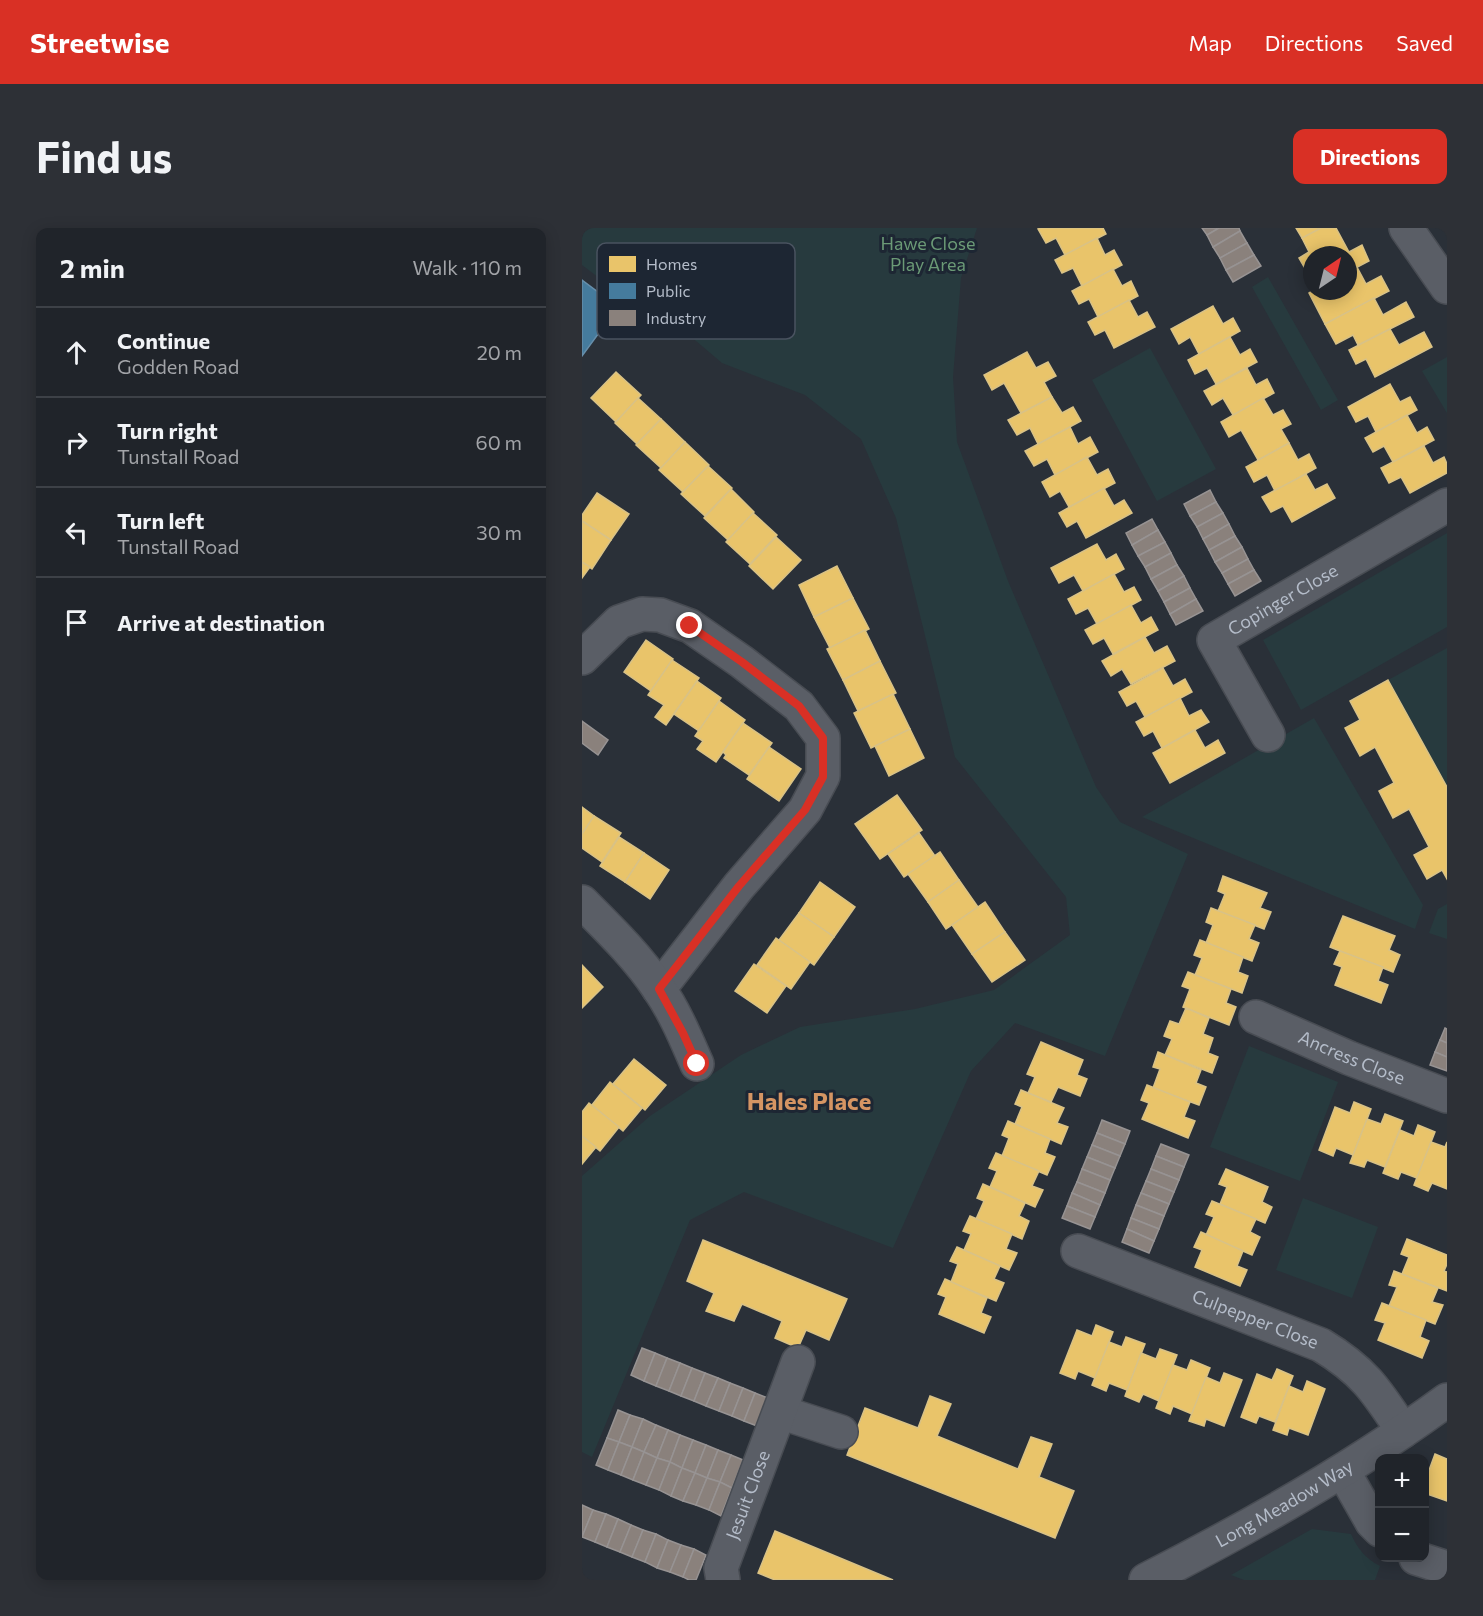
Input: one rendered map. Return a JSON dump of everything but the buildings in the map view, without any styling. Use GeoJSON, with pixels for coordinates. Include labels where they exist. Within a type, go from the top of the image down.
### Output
{"type":"FeatureCollection","features":[{"type":"Feature","properties":{"kind":"street"},"geometry":{"type":"LineString","coordinates":[[1406,228],[1447,287]]}},
{"type":"Feature","properties":{"kind":"street","name":"Copinger Close"},"geometry":{"type":"LineString","coordinates":[[1268,735],[1214,640],[1447,505]]}},
{"type":"Feature","properties":{"kind":"street"},"geometry":{"type":"LineString","coordinates":[[582,658],[618,622],[642,615],[660,615],[690,626],[758,675],[799,706],[823,738],[823,777],[805,810],[739,886],[659,989]]}},
{"type":"Feature","properties":{"kind":"street"},"geometry":{"type":"LineString","coordinates":[[582,902],[620,939],[659,989],[697,1064]]}},
{"type":"Feature","properties":{"kind":"street","name":"Ancress Close"},"geometry":{"type":"LineString","coordinates":[[1256,1017],[1349,1058],[1447,1096]]}},
{"type":"Feature","properties":{"kind":"street","name":"Culpepper Close"},"geometry":{"type":"LineString","coordinates":[[1078,1251],[1321,1346],[1350,1364],[1373,1386],[1403,1431]]}},
{"type":"Feature","properties":{"kind":"street","name":"Jesuit Close"},"geometry":{"type":"LineString","coordinates":[[723,1580],[721,1568],[798,1362]]}},
{"type":"Feature","properties":{"kind":"street","name":"Long Meadow Way"},"geometry":{"type":"LineString","coordinates":[[1146,1580],[1250,1525],[1343,1471],[1447,1400]]}},
{"type":"Feature","properties":{"kind":"street"},"geometry":{"type":"LineString","coordinates":[[780,1412],[841,1432]]}},
{"type":"Feature","properties":{"kind":"street"},"geometry":{"type":"LineString","coordinates":[[1343,1471],[1375,1525]]}},
{"type":"Feature","properties":{"kind":"street"},"geometry":{"type":"LineString","coordinates":[[1429,1562],[1447,1568]]}},
{"type":"Feature","properties":{"kind":"green space","name":"Hawe Close Play Area"},"geometry":{"type":"Polygon","coordinates":[[[582,228],[977,228],[961,278],[953,377],[957,442],[1008,581],[1096,787],[1120,822],[1188,854],[1105,1056],[1015,1023],[971,1071],[893,1248],[744,1192],[690,1220],[592,1457],[582,1452],[582,1176],[650,1116],[741,1055],[800,1027],[915,1009],[994,990],[1070,935],[1066,897],[955,757],[896,518],[861,439],[805,395],[722,363],[694,339],[795,339],[795,243],[597,243],[597,276],[582,265],[582,228]]]}},
{"type":"Feature","properties":{"kind":"green space"},"geometry":{"type":"Polygon","coordinates":[[[1268,277],[1338,400],[1321,410],[1252,287],[1268,277]]]}},
{"type":"Feature","properties":{"kind":"green space"},"geometry":{"type":"Polygon","coordinates":[[[1150,348],[1216,469],[1157,501],[1092,380],[1150,348]]]}},
{"type":"Feature","properties":{"kind":"green space"},"geometry":{"type":"Polygon","coordinates":[[[1447,357],[1447,413],[1422,371],[1447,357]]]}},
{"type":"Feature","properties":{"kind":"green space"},"geometry":{"type":"Polygon","coordinates":[[[1447,533],[1447,627],[1301,710],[1263,640],[1447,533]]]}},
{"type":"Feature","properties":{"kind":"green space"},"geometry":{"type":"Polygon","coordinates":[[[1447,648],[1447,787],[1388,680],[1447,648]]]}},
{"type":"Feature","properties":{"kind":"green space"},"geometry":{"type":"Polygon","coordinates":[[[1314,718],[1423,905],[1415,929],[1142,817],[1314,718]]]}},
{"type":"Feature","properties":{"kind":"green space"},"geometry":{"type":"Polygon","coordinates":[[[1447,904],[1447,939],[1429,933],[1438,909],[1447,904]]]}},
{"type":"Feature","properties":{"kind":"green space"},"geometry":{"type":"Polygon","coordinates":[[[1249,1046],[1338,1082],[1300,1181],[1210,1147],[1249,1046]]]}},
{"type":"Feature","properties":{"kind":"green space"},"geometry":{"type":"Polygon","coordinates":[[[1303,1198],[1378,1227],[1352,1298],[1276,1270],[1303,1198]]]}},
{"type":"Feature","properties":{"kind":"green space"},"geometry":{"type":"Polygon","coordinates":[[[1312,1529],[1351,1534],[1362,1553],[1380,1566],[1375,1580],[1244,1580],[1231,1575],[1312,1529]]]}},
{"type":"Feature","properties":{"kind":"district","name":"Hales Place"},"geometry":{"type":"Point","coordinates":[809,1102]}},
{"type":"Feature","properties":{"kind":"route"},"geometry":{"type":"LineString","coordinates":[[690,626],[799,706],[823,738],[823,777],[805,810],[739,886],[659,989],[697,1064]]}}]}
